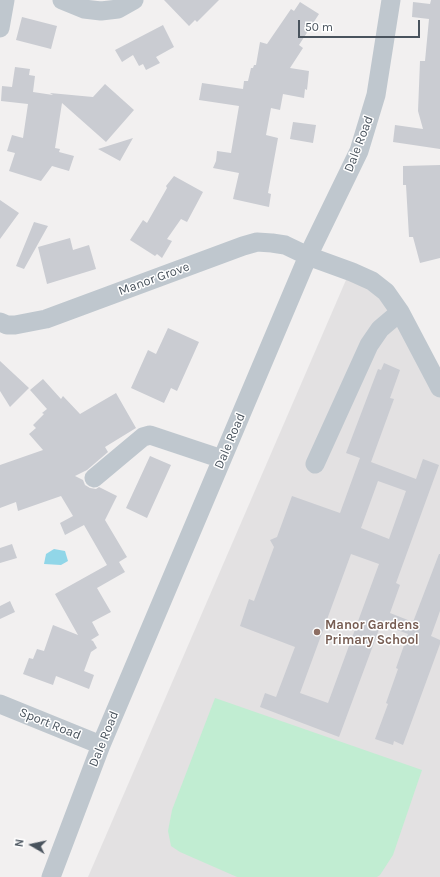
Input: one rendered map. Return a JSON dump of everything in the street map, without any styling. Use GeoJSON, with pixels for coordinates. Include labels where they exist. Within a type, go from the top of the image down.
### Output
{"type":"FeatureCollection","features":[{"type":"Feature","properties":{"kind":"street"},"geometry":{"type":"LineString","coordinates":[[0,28],[5,0]]}},
{"type":"Feature","properties":{"kind":"street"},"geometry":{"type":"LineString","coordinates":[[62,0],[84,10],[101,11],[118,9],[134,0]]}},
{"type":"Feature","properties":{"kind":"street","name":"Dale Road"},"geometry":{"type":"LineString","coordinates":[[51,877],[101,745],[308,256],[359,152],[376,95],[391,0]]}},
{"type":"Feature","properties":{"kind":"street","name":"Manor Grove"},"geometry":{"type":"LineString","coordinates":[[0,322],[7,325],[15,325],[46,319],[257,242],[284,245],[372,281],[386,292],[400,312],[440,388]]}},
{"type":"Feature","properties":{"kind":"street"},"geometry":{"type":"LineString","coordinates":[[314,464],[369,345],[380,330],[400,312]]}},
{"type":"Feature","properties":{"kind":"street"},"geometry":{"type":"LineString","coordinates":[[94,478],[143,437],[150,435],[222,459]]}},
{"type":"Feature","properties":{"kind":"street","name":"Sport Road"},"geometry":{"type":"LineString","coordinates":[[0,704],[101,745]]}},
{"type":"Feature","properties":{"kind":"shaded area","name":"Manor Gardens Primary School"},"geometry":{"type":"Polygon","coordinates":[[[349,273],[377,286],[440,387],[440,877],[88,877],[349,273]]]}},
{"type":"Feature","properties":{"kind":"green space"},"geometry":{"type":"Polygon","coordinates":[[[215,698],[422,770],[393,855],[380,875],[377,877],[237,877],[180,852],[171,846],[168,831],[172,810],[215,698]]]}},
{"type":"Feature","properties":{"kind":"water"},"geometry":{"type":"Polygon","coordinates":[[[54,549],[65,551],[68,561],[61,565],[44,564],[46,554],[54,549]]]}},
{"type":"Feature","properties":{"kind":"building"},"geometry":{"type":"Polygon","coordinates":[[[164,0],[219,0],[197,22],[195,20],[189,26],[164,0]]]}},
{"type":"Feature","properties":{"kind":"building"},"geometry":{"type":"Polygon","coordinates":[[[431,0],[440,0],[440,149],[393,142],[395,125],[423,129],[418,111],[420,61],[425,61],[429,19],[412,17],[413,2],[430,4],[431,0]]]}},
{"type":"Feature","properties":{"kind":"building"},"geometry":{"type":"Polygon","coordinates":[[[300,2],[319,14],[299,45],[303,48],[290,68],[309,71],[307,90],[305,89],[304,98],[283,94],[280,110],[271,108],[266,135],[278,138],[268,193],[271,194],[269,207],[233,199],[239,173],[213,168],[216,161],[217,151],[231,153],[239,106],[199,100],[202,83],[243,89],[244,81],[248,81],[251,68],[256,65],[260,42],[267,44],[291,9],[294,11],[300,2]]]}},
{"type":"Feature","properties":{"kind":"building"},"geometry":{"type":"Polygon","coordinates":[[[22,17],[57,26],[51,49],[16,40],[22,17]]]}},
{"type":"Feature","properties":{"kind":"building"},"geometry":{"type":"Polygon","coordinates":[[[163,25],[174,47],[156,57],[160,63],[146,70],[143,64],[139,66],[133,55],[122,62],[115,50],[163,25]]]}},
{"type":"Feature","properties":{"kind":"building"},"geometry":{"type":"Polygon","coordinates":[[[15,67],[30,69],[29,75],[35,76],[33,92],[53,95],[50,93],[93,97],[105,84],[134,110],[106,142],[62,103],[55,148],[60,149],[59,152],[74,156],[69,171],[52,166],[41,181],[9,171],[15,153],[7,151],[12,135],[23,138],[28,104],[1,101],[2,86],[12,87],[15,67]]]}},
{"type":"Feature","properties":{"kind":"building"},"geometry":{"type":"Polygon","coordinates":[[[293,122],[316,125],[313,143],[290,139],[293,122]]]}},
{"type":"Feature","properties":{"kind":"building"},"geometry":{"type":"Polygon","coordinates":[[[133,138],[120,161],[98,149],[133,138]]]}},
{"type":"Feature","properties":{"kind":"building"},"geometry":{"type":"Polygon","coordinates":[[[440,165],[440,258],[420,263],[413,237],[409,237],[406,185],[403,185],[403,166],[440,165]]]}},
{"type":"Feature","properties":{"kind":"building"},"geometry":{"type":"Polygon","coordinates":[[[174,176],[203,192],[187,222],[181,219],[167,239],[172,241],[162,258],[157,254],[155,256],[130,240],[143,220],[147,223],[167,188],[166,186],[174,176]]]}},
{"type":"Feature","properties":{"kind":"building"},"geometry":{"type":"Polygon","coordinates":[[[0,200],[19,213],[0,239],[0,200]]]}},
{"type":"Feature","properties":{"kind":"building"},"geometry":{"type":"Polygon","coordinates":[[[34,222],[48,226],[24,269],[16,266],[34,222]]]}},
{"type":"Feature","properties":{"kind":"building"},"geometry":{"type":"Polygon","coordinates":[[[70,238],[73,250],[89,245],[96,269],[47,284],[38,247],[70,238]]]}},
{"type":"Feature","properties":{"kind":"building"},"geometry":{"type":"Polygon","coordinates":[[[168,328],[199,342],[177,391],[171,388],[164,403],[131,388],[148,350],[156,354],[168,328]]]}},
{"type":"Feature","properties":{"kind":"building"},"geometry":{"type":"Polygon","coordinates":[[[0,361],[29,388],[10,407],[0,391],[0,361]]]}},
{"type":"Feature","properties":{"kind":"building"},"geometry":{"type":"Polygon","coordinates":[[[384,363],[400,370],[390,398],[394,399],[371,462],[416,479],[423,459],[439,465],[396,583],[400,585],[390,613],[413,622],[440,554],[440,611],[431,636],[440,640],[440,644],[403,745],[394,741],[393,745],[375,739],[388,704],[386,703],[398,669],[396,668],[408,634],[381,624],[339,737],[260,707],[265,693],[276,697],[295,647],[240,626],[249,599],[254,601],[274,547],[270,540],[277,537],[292,496],[340,513],[360,458],[346,453],[378,369],[381,370],[384,363]],[[378,481],[361,528],[389,539],[406,491],[378,481]],[[351,554],[300,693],[328,703],[379,564],[351,554]]]}},
{"type":"Feature","properties":{"kind":"building"},"geometry":{"type":"Polygon","coordinates":[[[43,379],[61,399],[63,396],[80,414],[116,393],[136,428],[105,447],[108,452],[87,470],[75,476],[83,480],[85,485],[90,488],[96,489],[99,487],[117,496],[105,520],[127,557],[119,562],[125,572],[97,588],[111,612],[92,622],[99,635],[91,640],[97,648],[91,652],[84,671],[94,675],[89,689],[56,676],[53,685],[23,674],[29,658],[33,659],[37,649],[44,651],[53,625],[78,635],[55,594],[107,565],[84,525],[65,535],[60,523],[73,516],[61,496],[18,511],[16,502],[0,508],[0,465],[43,450],[29,434],[36,428],[33,425],[47,409],[30,390],[43,379]]]}},
{"type":"Feature","properties":{"kind":"building"},"geometry":{"type":"Polygon","coordinates":[[[150,456],[171,465],[147,518],[126,508],[150,456]]]}},
{"type":"Feature","properties":{"kind":"building"},"geometry":{"type":"Polygon","coordinates":[[[12,544],[17,558],[0,563],[0,548],[12,544]]]}},
{"type":"Feature","properties":{"kind":"building"},"geometry":{"type":"Polygon","coordinates":[[[10,601],[15,612],[0,619],[0,606],[10,601]]]}},
{"type":"Feature","properties":{"kind":"place","name":"Manor Gardens Primary School"},"geometry":{"type":"Point","coordinates":[317,632]}}]}
